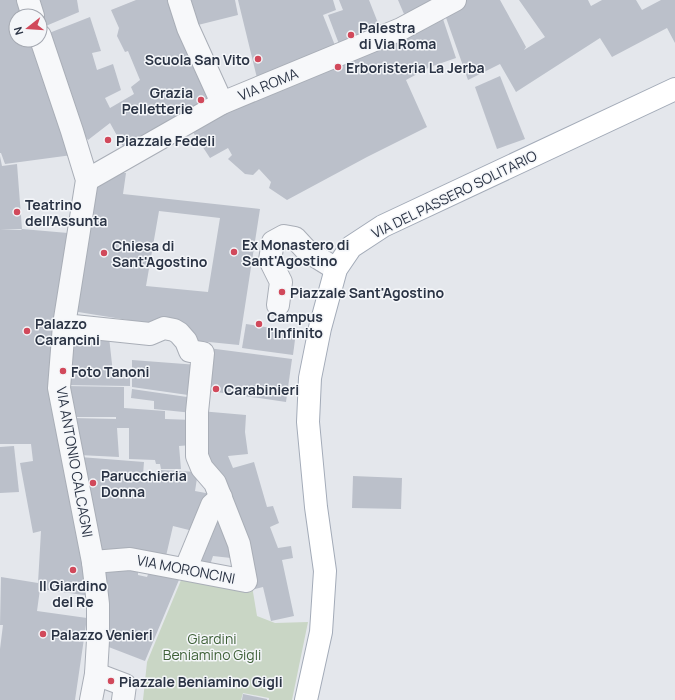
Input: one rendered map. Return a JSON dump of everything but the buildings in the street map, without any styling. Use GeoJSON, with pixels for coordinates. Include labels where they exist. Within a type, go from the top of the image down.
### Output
{"type":"FeatureCollection","features":[{"type":"Feature","properties":{"kind":"main road","name":"VIA DEL PASSERO SOLITARIO"},"geometry":{"type":"LineString","coordinates":[[306,700],[322,632],[325,571],[316,507],[308,422],[310,378],[320,328],[336,269],[351,247],[383,226],[675,89]]}},
{"type":"Feature","properties":{"kind":"street"},"geometry":{"type":"LineString","coordinates":[[179,0],[188,28],[222,103]]}},
{"type":"Feature","properties":{"kind":"street","name":"VIA ROMA"},"geometry":{"type":"LineString","coordinates":[[87,180],[222,103],[401,29],[455,0]]}},
{"type":"Feature","properties":{"kind":"street"},"geometry":{"type":"LineString","coordinates":[[44,48],[87,180]]}},
{"type":"Feature","properties":{"kind":"street","name":"VIA ANTONIO CALCAGNI"},"geometry":{"type":"LineString","coordinates":[[87,180],[64,325],[59,388],[93,562],[98,604],[96,674],[91,700]]}},
{"type":"Feature","properties":{"kind":"street"},"geometry":{"type":"LineString","coordinates":[[278,305],[281,282],[270,260],[273,242],[284,236],[295,238],[307,251],[336,269]]}},
{"type":"Feature","properties":{"kind":"street","name":"VIA MORONCINI"},"geometry":{"type":"LineString","coordinates":[[64,325],[150,334],[164,328],[174,330],[186,341],[190,351],[203,353],[197,412],[197,456],[202,468],[215,483],[221,498],[239,544],[246,580],[130,559],[93,562]]}},
{"type":"Feature","properties":{"kind":"street"},"geometry":{"type":"LineString","coordinates":[[186,568],[212,505],[221,498]]}},
{"type":"Feature","properties":{"kind":"street"},"geometry":{"type":"LineString","coordinates":[[96,674],[125,685],[123,700]]}},
{"type":"Feature","properties":{"kind":"green space","name":"Giardini Beniamino Gigli"},"geometry":{"type":"Polygon","coordinates":[[[184,573],[252,586],[257,616],[275,623],[308,622],[292,700],[269,700],[269,698],[243,693],[241,700],[143,700],[147,662],[184,573]]]}},
{"type":"Feature","properties":{"kind":"place","name":"Palestra di Via Roma"},"geometry":{"type":"Point","coordinates":[351,35]}},
{"type":"Feature","properties":{"kind":"place","name":"Scuola San Vito"},"geometry":{"type":"Point","coordinates":[258,59]}},
{"type":"Feature","properties":{"kind":"place","name":"Erboristeria La Jerba"},"geometry":{"type":"Point","coordinates":[338,67]}},
{"type":"Feature","properties":{"kind":"place","name":"Grazia Pelletterie"},"geometry":{"type":"Point","coordinates":[201,100]}},
{"type":"Feature","properties":{"kind":"place","name":"Piazzale Fedeli"},"geometry":{"type":"Point","coordinates":[108,140]}},
{"type":"Feature","properties":{"kind":"place","name":"Teatrino dell'Assunta"},"geometry":{"type":"Point","coordinates":[17,212]}},
{"type":"Feature","properties":{"kind":"place","name":"Ex Monastero di Sant'Agostino"},"geometry":{"type":"Point","coordinates":[234,252]}},
{"type":"Feature","properties":{"kind":"place","name":"Chiesa di Sant'Agostino"},"geometry":{"type":"Point","coordinates":[104,253]}},
{"type":"Feature","properties":{"kind":"place","name":"Piazzale Sant'Agostino"},"geometry":{"type":"Point","coordinates":[282,292]}},
{"type":"Feature","properties":{"kind":"place","name":"Campus l'Infinito"},"geometry":{"type":"Point","coordinates":[259,324]}},
{"type":"Feature","properties":{"kind":"place","name":"Palazzo Carancini"},"geometry":{"type":"Point","coordinates":[27,331]}},
{"type":"Feature","properties":{"kind":"place","name":"Foto Tanoni"},"geometry":{"type":"Point","coordinates":[63,371]}},
{"type":"Feature","properties":{"kind":"place","name":"Carabinieri"},"geometry":{"type":"Point","coordinates":[216,389]}},
{"type":"Feature","properties":{"kind":"place","name":"Parucchieria Donna"},"geometry":{"type":"Point","coordinates":[93,483]}},
{"type":"Feature","properties":{"kind":"place","name":"Il Giardino del Re"},"geometry":{"type":"Point","coordinates":[73,570]}},
{"type":"Feature","properties":{"kind":"place","name":"Palazzo Venieri"},"geometry":{"type":"Point","coordinates":[43,634]}},
{"type":"Feature","properties":{"kind":"place","name":"Piazzale Beniamino Gigli"},"geometry":{"type":"Point","coordinates":[111,681]}}]}
